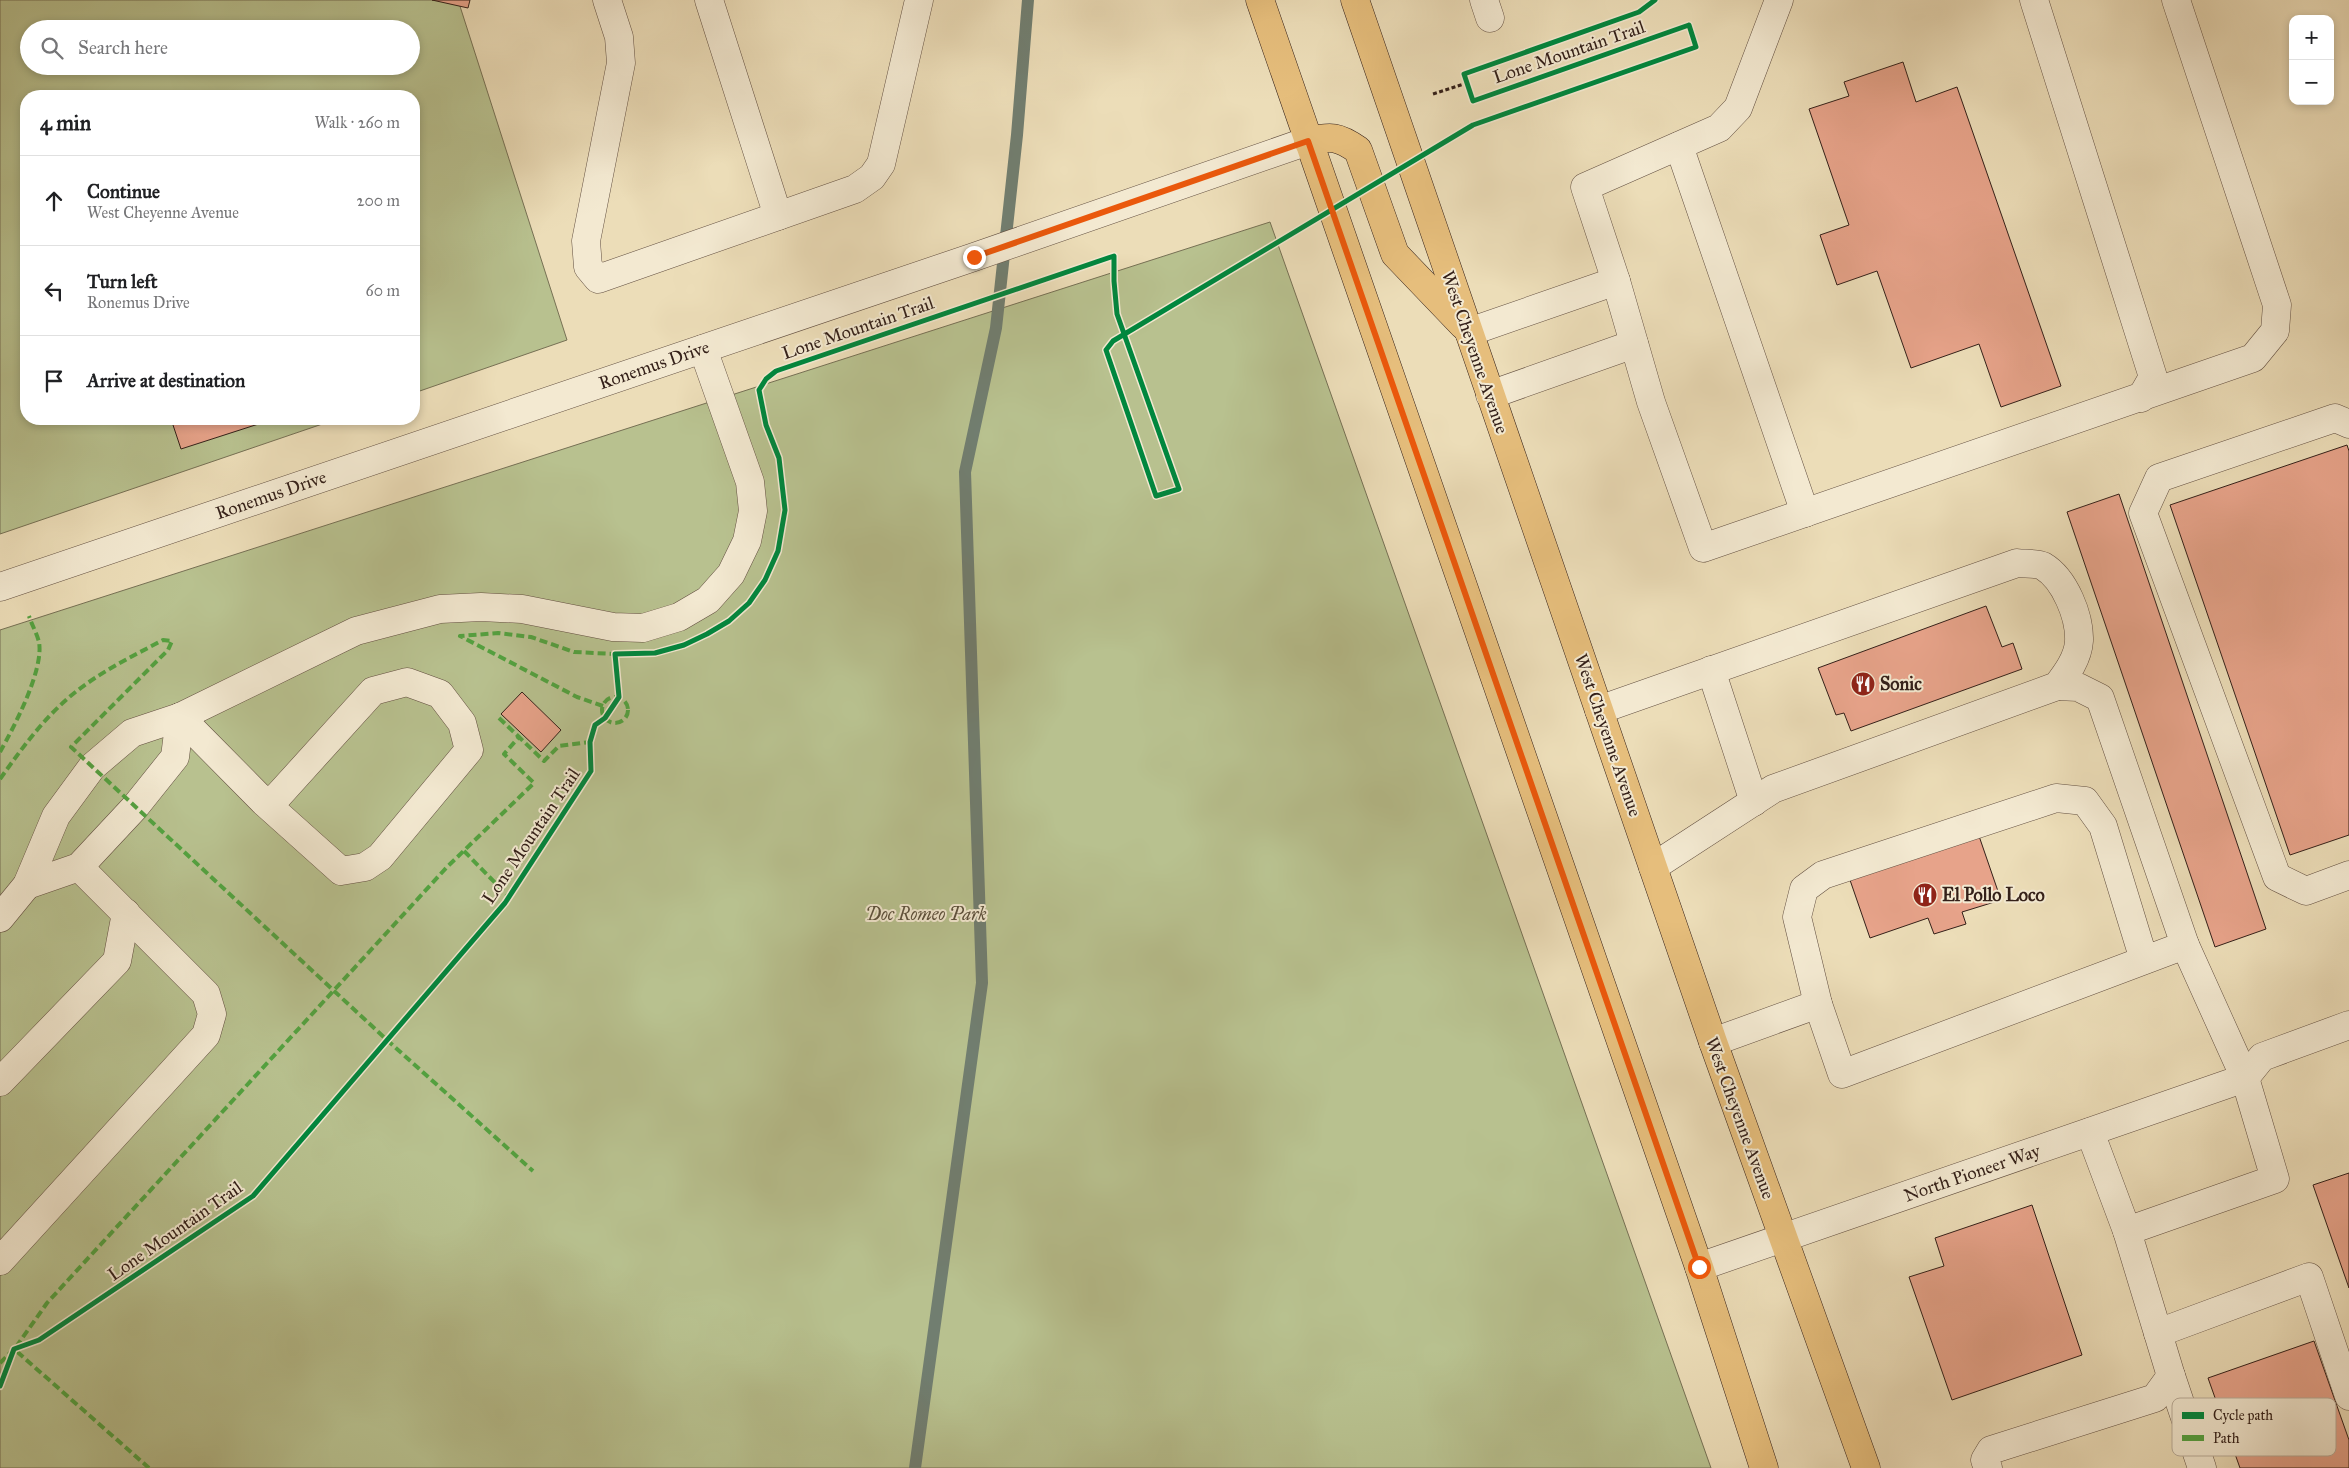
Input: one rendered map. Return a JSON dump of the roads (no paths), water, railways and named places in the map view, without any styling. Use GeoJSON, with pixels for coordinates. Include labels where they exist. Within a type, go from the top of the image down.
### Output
{"type":"FeatureCollection","features":[{"type":"Feature","properties":{"kind":"main road"},"geometry":{"type":"LineString","coordinates":[[1260,0],[1699,1267],[1764,1468]]}},
{"type":"Feature","properties":{"kind":"main road","name":"West Cheyenne Avenue"},"geometry":{"type":"LineString","coordinates":[[1354,0],[1712,1042],[1866,1468]]}},
{"type":"Feature","properties":{"kind":"main road"},"geometry":{"type":"LineString","coordinates":[[1308,141],[1330,137],[1343,140],[1358,150],[1395,254],[1469,332]]}},
{"type":"Feature","properties":{"kind":"street"},"geometry":{"type":"LineString","coordinates":[[607,0],[619,37],[621,63],[586,241],[588,267],[598,279],[855,189],[872,178],[881,164],[919,0]]}},
{"type":"Feature","properties":{"kind":"street"},"geometry":{"type":"LineString","coordinates":[[709,0],[778,216]]}},
{"type":"Feature","properties":{"kind":"street"},"geometry":{"type":"LineString","coordinates":[[1779,0],[1738,108],[1719,128],[1585,187],[1616,281],[1650,402],[1703,548],[2253,358],[2275,331],[2277,306],[2176,0]]}},
{"type":"Feature","properties":{"kind":"street"},"geometry":{"type":"LineString","coordinates":[[2034,0],[2153,377],[2141,398]]}},
{"type":"Feature","properties":{"kind":"street","name":"Ronemus Drive"},"geometry":{"type":"LineString","coordinates":[[0,587],[974,257],[1308,141]]}},
{"type":"Feature","properties":{"kind":"street"},"geometry":{"type":"LineString","coordinates":[[1679,146],[1805,513]]}},
{"type":"Feature","properties":{"kind":"street"},"geometry":{"type":"LineString","coordinates":[[1469,332],[1616,281]]}},
{"type":"Feature","properties":{"kind":"street"},"geometry":{"type":"LineString","coordinates":[[1490,395],[1634,344]]}},
{"type":"Feature","properties":{"kind":"street"},"geometry":{"type":"LineString","coordinates":[[0,918],[27,885],[56,816],[92,767],[132,733],[180,717],[356,631],[440,610],[481,607],[522,609],[613,627],[643,628],[678,617],[708,600],[731,574],[747,542],[754,511],[750,482],[703,349]]}},
{"type":"Feature","properties":{"kind":"street"},"geometry":{"type":"LineString","coordinates":[[2349,424],[2335,418],[2159,478],[2144,513],[2277,877],[2306,891],[2349,875]]}},
{"type":"Feature","properties":{"kind":"street"},"geometry":{"type":"LineString","coordinates":[[1599,710],[2017,563],[2042,565],[2058,580],[2073,606],[2079,642],[2071,668],[2058,686]]}},
{"type":"Feature","properties":{"kind":"street"},"geometry":{"type":"LineString","coordinates":[[1711,670],[1754,802]]}},
{"type":"Feature","properties":{"kind":"street"},"geometry":{"type":"LineString","coordinates":[[180,717],[264,802],[341,871],[365,867],[380,857],[469,750],[462,723],[440,694],[407,682],[373,691],[276,797],[264,802]]}},
{"type":"Feature","properties":{"kind":"street"},"geometry":{"type":"LineString","coordinates":[[1653,867],[1773,789],[2058,686],[2078,687],[2100,698],[2185,946],[2245,1078],[2274,1178],[2127,1231]]}},
{"type":"Feature","properties":{"kind":"street"},"geometry":{"type":"LineString","coordinates":[[27,885],[79,867],[135,807],[175,757],[180,717]]}},
{"type":"Feature","properties":{"kind":"street"},"geometry":{"type":"LineString","coordinates":[[2144,960],[2103,826],[2085,801],[2056,798],[1823,875],[1804,890],[1797,917],[1818,1004],[1842,1074],[2185,946]]}},
{"type":"Feature","properties":{"kind":"street"},"geometry":{"type":"LineString","coordinates":[[0,1261],[206,1035],[212,1014],[206,994],[79,867]]}},
{"type":"Feature","properties":{"kind":"street"},"geometry":{"type":"LineString","coordinates":[[0,1082],[117,961],[126,913]]}},
{"type":"Feature","properties":{"kind":"street"},"geometry":{"type":"LineString","coordinates":[[1712,1042],[1818,1004]]}},
{"type":"Feature","properties":{"kind":"street"},"geometry":{"type":"LineString","coordinates":[[2245,1078],[2262,1057],[2349,1025]]}},
{"type":"Feature","properties":{"kind":"street","name":"North Pioneer Way"},"geometry":{"type":"LineString","coordinates":[[1699,1267],[2245,1078]]}},
{"type":"Feature","properties":{"kind":"street"},"geometry":{"type":"LineString","coordinates":[[2090,1132],[2127,1231],[2178,1398]]}},
{"type":"Feature","properties":{"kind":"street"},"geometry":{"type":"LineString","coordinates":[[2158,1332],[2308,1277],[2349,1396]]}},
{"type":"Feature","properties":{"kind":"street"},"geometry":{"type":"LineString","coordinates":[[1988,1468],[1985,1460],[1991,1450],[2155,1398],[2171,1376]]}},
{"type":"Feature","properties":{"kind":"street"},"geometry":{"type":"LineString","coordinates":[[2198,1456],[2202,1468]]}},
{"type":"Feature","properties":{"kind":"waterway"},"geometry":{"type":"LineString","coordinates":[[915,1468],[982,983],[965,472],[996,328],[1017,135],[1028,0]]}},
{"type":"Feature","properties":{"kind":"place","name":"Sonic"},"geometry":{"type":"Point","coordinates":[1863,684]}},
{"type":"Feature","properties":{"kind":"place","name":"El Pollo Loco"},"geometry":{"type":"Point","coordinates":[1925,895]}},
{"type":"Feature","properties":{"kind":"park label","name":"Doc Romeo Park"},"geometry":{"type":"Point","coordinates":[926,914]}}]}
